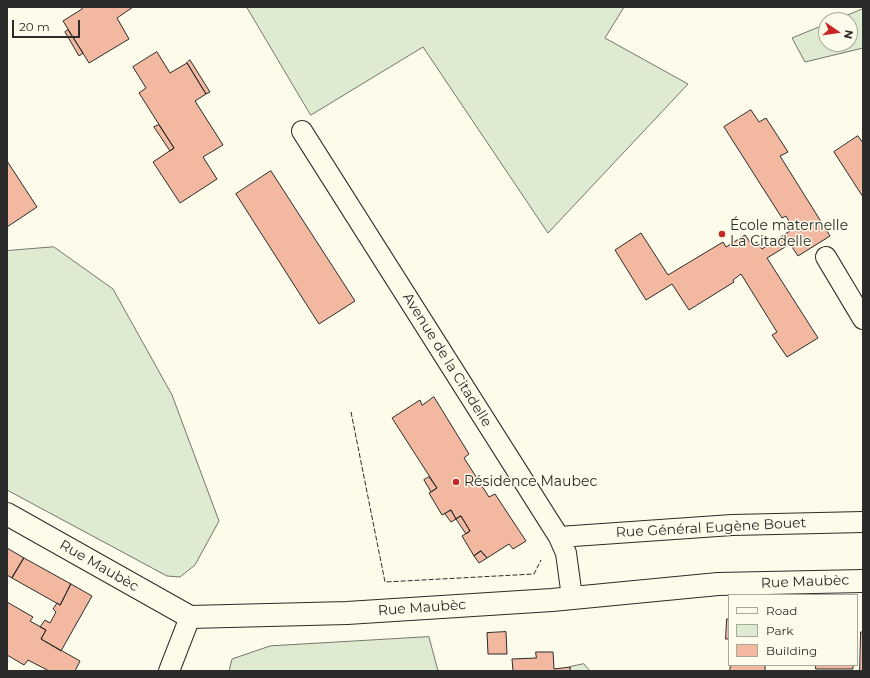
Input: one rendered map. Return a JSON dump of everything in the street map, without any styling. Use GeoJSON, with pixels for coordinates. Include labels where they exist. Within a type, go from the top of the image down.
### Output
{"type":"FeatureCollection","features":[{"type":"Feature","properties":{"kind":"main road","name":"Rue Maubèc"},"geometry":{"type":"LineString","coordinates":[[7,514],[190,617],[347,612],[572,597],[718,584],[863,581]]}},
{"type":"Feature","properties":{"kind":"street","name":"Avenue de la Citadelle"},"geometry":{"type":"LineString","coordinates":[[302,131],[559,537],[566,552],[572,597]]}},
{"type":"Feature","properties":{"kind":"street"},"geometry":{"type":"LineString","coordinates":[[826,257],[863,319]]}},
{"type":"Feature","properties":{"kind":"street","name":"Rue Général Eugène Bouet"},"geometry":{"type":"LineString","coordinates":[[559,537],[726,525],[863,522]]}},
{"type":"Feature","properties":{"kind":"street"},"geometry":{"type":"LineString","coordinates":[[169,671],[190,617]]}},
{"type":"Feature","properties":{"kind":"green space"},"geometry":{"type":"Polygon","coordinates":[[[247,7],[624,7],[605,38],[688,84],[548,233],[423,47],[311,115],[247,7]]]}},
{"type":"Feature","properties":{"kind":"green space"},"geometry":{"type":"Polygon","coordinates":[[[863,9],[863,48],[858,49],[858,12],[856,12],[863,9]]]}},
{"type":"Feature","properties":{"kind":"green space"},"geometry":{"type":"Polygon","coordinates":[[[818,27],[818,52],[846,52],[805,62],[792,38],[818,27]]]}},
{"type":"Feature","properties":{"kind":"green space"},"geometry":{"type":"Polygon","coordinates":[[[54,247],[113,289],[172,395],[219,521],[195,565],[180,577],[167,576],[7,490],[7,251],[54,247]]]}},
{"type":"Feature","properties":{"kind":"green space"},"geometry":{"type":"Polygon","coordinates":[[[429,637],[438,671],[229,671],[232,659],[270,646],[429,637]]]}},
{"type":"Feature","properties":{"kind":"green space"},"geometry":{"type":"Polygon","coordinates":[[[584,664],[590,671],[570,671],[570,667],[584,664]]]}},
{"type":"Feature","properties":{"kind":"building"},"geometry":{"type":"Polygon","coordinates":[[[81,7],[133,7],[117,18],[129,39],[89,63],[63,21],[82,9],[81,7]]]}},
{"type":"Feature","properties":{"kind":"building"},"geometry":{"type":"Polygon","coordinates":[[[68,30],[83,53],[79,56],[65,32],[68,30]]]}},
{"type":"Feature","properties":{"kind":"building"},"geometry":{"type":"Polygon","coordinates":[[[157,52],[170,73],[187,63],[206,94],[195,101],[223,145],[203,157],[217,179],[180,203],[153,162],[174,148],[139,93],[146,88],[133,67],[157,52]]]}},
{"type":"Feature","properties":{"kind":"building"},"geometry":{"type":"Polygon","coordinates":[[[190,60],[210,92],[206,94],[187,63],[190,60]]]}},
{"type":"Feature","properties":{"kind":"building"},"geometry":{"type":"Polygon","coordinates":[[[751,110],[759,122],[766,118],[788,152],[780,156],[830,236],[798,256],[790,244],[767,258],[818,338],[787,357],[772,335],[777,332],[741,274],[733,280],[734,282],[689,310],[672,284],[646,300],[615,250],[641,233],[668,275],[723,242],[726,247],[745,235],[752,245],[757,242],[762,249],[793,229],[786,216],[782,218],[724,127],[751,110]]]}},
{"type":"Feature","properties":{"kind":"building"},"geometry":{"type":"Polygon","coordinates":[[[159,125],[174,148],[170,151],[154,127],[159,125]]]}},
{"type":"Feature","properties":{"kind":"building"},"geometry":{"type":"Polygon","coordinates":[[[858,136],[863,143],[863,197],[834,152],[858,136]]]}},
{"type":"Feature","properties":{"kind":"building"},"geometry":{"type":"Polygon","coordinates":[[[7,161],[37,207],[7,227],[7,161]]]}},
{"type":"Feature","properties":{"kind":"building"},"geometry":{"type":"Polygon","coordinates":[[[271,171],[355,301],[319,324],[236,194],[271,171]]]}},
{"type":"Feature","properties":{"kind":"building","name":"Résidence Maubec"},"geometry":{"type":"Polygon","coordinates":[[[434,397],[469,454],[464,458],[489,497],[495,494],[526,541],[513,549],[509,544],[487,558],[481,551],[474,556],[462,536],[470,531],[461,516],[456,519],[451,510],[442,515],[429,493],[437,488],[392,418],[420,400],[422,405],[434,397]]]}},
{"type":"Feature","properties":{"kind":"building"},"geometry":{"type":"Polygon","coordinates":[[[429,477],[437,488],[431,492],[424,480],[429,477]]]}},
{"type":"Feature","properties":{"kind":"building"},"geometry":{"type":"Polygon","coordinates":[[[451,510],[456,519],[451,522],[445,514],[451,510]]]}},
{"type":"Feature","properties":{"kind":"building"},"geometry":{"type":"Polygon","coordinates":[[[461,516],[470,531],[466,534],[456,519],[461,516]]]}},
{"type":"Feature","properties":{"kind":"building"},"geometry":{"type":"Polygon","coordinates":[[[7,548],[24,558],[12,578],[7,575],[7,548]]]}},
{"type":"Feature","properties":{"kind":"building"},"geometry":{"type":"Polygon","coordinates":[[[481,551],[487,558],[479,563],[474,556],[481,551]]]}},
{"type":"Feature","properties":{"kind":"building"},"geometry":{"type":"Polygon","coordinates":[[[24,558],[71,584],[60,605],[12,578],[24,558]]]}},
{"type":"Feature","properties":{"kind":"building"},"geometry":{"type":"Polygon","coordinates":[[[71,584],[92,596],[61,651],[41,639],[46,630],[40,627],[45,620],[50,623],[56,612],[53,609],[57,603],[60,605],[71,584]]]}},
{"type":"Feature","properties":{"kind":"building"},"geometry":{"type":"Polygon","coordinates":[[[7,602],[33,617],[30,621],[46,630],[41,639],[80,661],[75,671],[49,671],[28,660],[24,665],[7,655],[7,602]]]}},
{"type":"Feature","properties":{"kind":"building"},"geometry":{"type":"Polygon","coordinates":[[[727,619],[728,619],[728,639],[726,639],[727,619]]]}},
{"type":"Feature","properties":{"kind":"building"},"geometry":{"type":"Polygon","coordinates":[[[506,632],[507,654],[488,654],[487,633],[506,632]]]}},
{"type":"Feature","properties":{"kind":"building"},"geometry":{"type":"Polygon","coordinates":[[[861,632],[863,632],[863,671],[860,671],[861,632]]]}},
{"type":"Feature","properties":{"kind":"building"},"geometry":{"type":"Polygon","coordinates":[[[536,652],[553,652],[554,669],[570,667],[570,671],[513,671],[512,659],[536,658],[536,652]]]}},
{"type":"Feature","properties":{"kind":"building"},"geometry":{"type":"Polygon","coordinates":[[[731,666],[765,666],[765,671],[730,671],[731,666]]]}},
{"type":"Feature","properties":{"kind":"building"},"geometry":{"type":"Polygon","coordinates":[[[816,666],[853,666],[853,669],[816,669],[816,666]]]}},
{"type":"Feature","properties":{"kind":"fence"},"geometry":{"type":"LineString","coordinates":[[351,412],[385,582],[534,574],[541,560]]}},
{"type":"Feature","properties":{"kind":"place","name":"École maternelle La Citadelle"},"geometry":{"type":"Point","coordinates":[722,234]}},
{"type":"Feature","properties":{"kind":"place","name":"Résidence Maubec"},"geometry":{"type":"Point","coordinates":[456,482]}}]}
